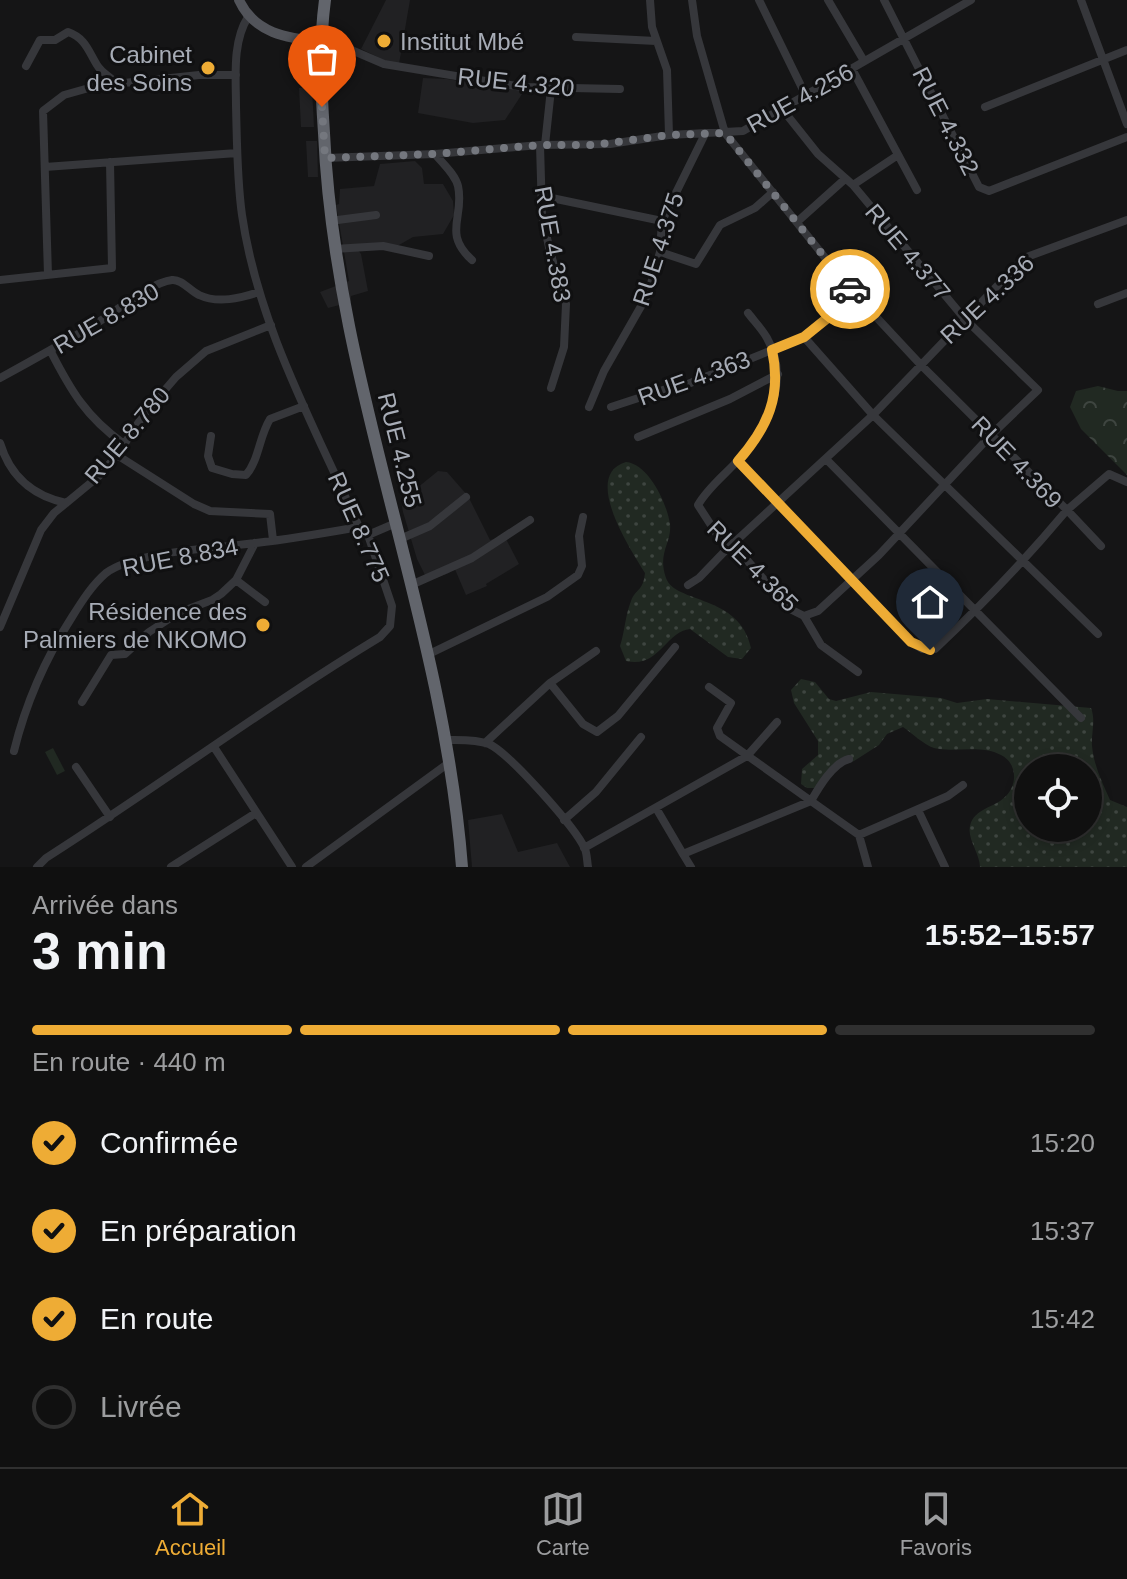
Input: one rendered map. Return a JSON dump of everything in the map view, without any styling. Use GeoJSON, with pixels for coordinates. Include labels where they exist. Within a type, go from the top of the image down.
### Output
{"type":"FeatureCollection","features":[{"type":"Feature","properties":{"kind":"highway","name":"RUE 4.255"},"geometry":{"type":"LineString","coordinates":[[325,0],[321,41],[325,158],[334,249],[350,342],[400,539],[446,740],[462,867]]}},
{"type":"Feature","properties":{"kind":"main road"},"geometry":{"type":"LineString","coordinates":[[239,0],[248,17],[258,26],[274,33],[321,41]]}},
{"type":"Feature","properties":{"kind":"street"},"geometry":{"type":"LineString","coordinates":[[650,0],[656,41],[667,70],[669,135]]}},
{"type":"Feature","properties":{"kind":"street"},"geometry":{"type":"LineString","coordinates":[[692,0],[697,36],[725,133]]}},
{"type":"Feature","properties":{"kind":"street"},"geometry":{"type":"LineString","coordinates":[[759,0],[806,96]]}},
{"type":"Feature","properties":{"kind":"street"},"geometry":{"type":"LineString","coordinates":[[828,0],[864,61]]}},
{"type":"Feature","properties":{"kind":"street","name":"RUE 4.332"},"geometry":{"type":"LineString","coordinates":[[884,0],[983,190],[989,191],[1127,137]]}},
{"type":"Feature","properties":{"kind":"street","name":"RUE 4.256"},"geometry":{"type":"LineString","coordinates":[[325,158],[610,144],[669,135],[743,131],[971,0]]}},
{"type":"Feature","properties":{"kind":"street"},"geometry":{"type":"LineString","coordinates":[[1081,0],[1127,124]]}},
{"type":"Feature","properties":{"kind":"street","name":"RUE 8.775"},"geometry":{"type":"LineString","coordinates":[[37,867],[290,692],[380,637],[390,626],[392,606],[368,535],[359,527],[304,406],[259,292],[242,216],[237,153],[236,75],[239,39],[248,17]]}},
{"type":"Feature","properties":{"kind":"street"},"geometry":{"type":"LineString","coordinates":[[26,66],[40,40],[55,40],[68,32],[88,46],[98,68],[116,83]]}},
{"type":"Feature","properties":{"kind":"street"},"geometry":{"type":"LineString","coordinates":[[576,37],[656,41]]}},
{"type":"Feature","properties":{"kind":"street","name":"RUE 4.320"},"geometry":{"type":"LineString","coordinates":[[321,41],[384,64],[522,87],[620,89]]}},
{"type":"Feature","properties":{"kind":"street"},"geometry":{"type":"LineString","coordinates":[[985,107],[1127,50]]}},
{"type":"Feature","properties":{"kind":"street"},"geometry":{"type":"LineString","coordinates":[[852,69],[917,190]]}},
{"type":"Feature","properties":{"kind":"street"},"geometry":{"type":"LineString","coordinates":[[48,275],[43,111],[64,95],[116,83],[236,75]]}},
{"type":"Feature","properties":{"kind":"street","name":"RUE 4.383"},"geometry":{"type":"LineString","coordinates":[[551,89],[542,145],[542,196],[550,252],[566,304],[564,347],[551,388]]}},
{"type":"Feature","properties":{"kind":"street","name":"RUE 4.377"},"geometry":{"type":"LineString","coordinates":[[783,110],[818,154],[849,182],[964,318],[1038,390]]}},
{"type":"Feature","properties":{"kind":"street","name":"RUE 4.369"},"geometry":{"type":"LineString","coordinates":[[725,133],[856,295],[920,364],[1067,510],[977,609],[935,649],[922,649],[911,642],[738,461]]}},
{"type":"Feature","properties":{"kind":"street","name":"RUE 4.375"},"geometry":{"type":"LineString","coordinates":[[589,407],[604,371],[648,294],[660,252],[662,221],[705,134]]}},
{"type":"Feature","properties":{"kind":"street"},"geometry":{"type":"LineString","coordinates":[[45,167],[237,153]]}},
{"type":"Feature","properties":{"kind":"street"},"geometry":{"type":"LineString","coordinates":[[435,154],[457,183],[459,246],[472,260]]}},
{"type":"Feature","properties":{"kind":"street"},"geometry":{"type":"LineString","coordinates":[[797,222],[849,182],[898,155]]}},
{"type":"Feature","properties":{"kind":"street"},"geometry":{"type":"LineString","coordinates":[[0,280],[112,268],[110,162]]}},
{"type":"Feature","properties":{"kind":"street"},"geometry":{"type":"LineString","coordinates":[[660,252],[696,264],[720,225],[755,208],[773,192]]}},
{"type":"Feature","properties":{"kind":"street"},"geometry":{"type":"LineString","coordinates":[[542,196],[662,221]]}},
{"type":"Feature","properties":{"kind":"street"},"geometry":{"type":"LineString","coordinates":[[330,221],[376,215]]}},
{"type":"Feature","properties":{"kind":"street","name":"RUE 4.336"},"geometry":{"type":"LineString","coordinates":[[688,585],[873,415],[1024,258],[1127,220]]}},
{"type":"Feature","properties":{"kind":"street"},"geometry":{"type":"LineString","coordinates":[[334,249],[383,246],[429,256]]}},
{"type":"Feature","properties":{"kind":"street","name":"RUE 8.830"},"geometry":{"type":"LineString","coordinates":[[0,378],[141,294],[170,281],[178,281],[207,298],[224,300],[259,292]]}},
{"type":"Feature","properties":{"kind":"street"},"geometry":{"type":"LineString","coordinates":[[1098,304],[1127,293]]}},
{"type":"Feature","properties":{"kind":"street","name":"RUE 4.363"},"geometry":{"type":"LineString","coordinates":[[611,407],[683,386],[804,337],[856,295]]}},
{"type":"Feature","properties":{"kind":"street","name":"RUE 4.365"},"geometry":{"type":"LineString","coordinates":[[748,313],[767,338],[778,374],[768,416],[750,448],[698,505],[720,539],[733,544],[786,604],[804,616],[818,611],[879,555],[897,532],[1038,390]]}},
{"type":"Feature","properties":{"kind":"street","name":"RUE 8.780"},"geometry":{"type":"LineString","coordinates":[[0,627],[41,530],[54,513],[99,476],[176,377],[206,351],[271,325]]}},
{"type":"Feature","properties":{"kind":"street"},"geometry":{"type":"LineString","coordinates":[[804,337],[873,415],[1098,634]]}},
{"type":"Feature","properties":{"kind":"street"},"geometry":{"type":"LineString","coordinates":[[50,350],[87,412],[99,427],[124,444]]}},
{"type":"Feature","properties":{"kind":"street"},"geometry":{"type":"LineString","coordinates":[[638,437],[730,399],[778,374]]}},
{"type":"Feature","properties":{"kind":"street"},"geometry":{"type":"LineString","coordinates":[[211,436],[208,456],[212,468],[246,475],[254,466],[259,441],[270,419],[304,406]]}},
{"type":"Feature","properties":{"kind":"street"},"geometry":{"type":"LineString","coordinates":[[0,443],[2,460],[26,486],[66,503]]}},
{"type":"Feature","properties":{"kind":"street"},"geometry":{"type":"LineString","coordinates":[[117,455],[210,511],[270,514],[273,540]]}},
{"type":"Feature","properties":{"kind":"street"},"geometry":{"type":"LineString","coordinates":[[826,459],[1081,718]]}},
{"type":"Feature","properties":{"kind":"street"},"geometry":{"type":"LineString","coordinates":[[1101,546],[1067,510],[1109,474],[1127,482]]}},
{"type":"Feature","properties":{"kind":"street"},"geometry":{"type":"LineString","coordinates":[[400,539],[430,526],[466,497]]}},
{"type":"Feature","properties":{"kind":"street"},"geometry":{"type":"LineString","coordinates":[[427,655],[547,597],[578,575],[582,566],[579,536],[583,517]]}},
{"type":"Feature","properties":{"kind":"street"},"geometry":{"type":"LineString","coordinates":[[411,585],[472,558],[530,520]]}},
{"type":"Feature","properties":{"kind":"street"},"geometry":{"type":"LineString","coordinates":[[368,535],[396,523]]}},
{"type":"Feature","properties":{"kind":"street","name":"RUE 8.834"},"geometry":{"type":"LineString","coordinates":[[14,751],[20,726],[47,658],[87,593],[108,572],[154,557],[208,547],[359,527]]}},
{"type":"Feature","properties":{"kind":"street"},"geometry":{"type":"LineString","coordinates":[[82,702],[111,655],[125,654],[149,632],[178,613],[212,600],[236,580],[255,543]]}},
{"type":"Feature","properties":{"kind":"street"},"geometry":{"type":"LineString","coordinates":[[236,580],[265,602]]}},
{"type":"Feature","properties":{"kind":"street"},"geometry":{"type":"LineString","coordinates":[[804,616],[821,645],[858,672]]}},
{"type":"Feature","properties":{"kind":"street"},"geometry":{"type":"LineString","coordinates":[[550,683],[583,724],[597,732],[618,716],[675,647]]}},
{"type":"Feature","properties":{"kind":"street"},"geometry":{"type":"LineString","coordinates":[[485,743],[550,683],[596,651]]}},
{"type":"Feature","properties":{"kind":"street"},"geometry":{"type":"LineString","coordinates":[[709,687],[731,703],[717,732],[859,835],[868,867]]}},
{"type":"Feature","properties":{"kind":"street"},"geometry":{"type":"LineString","coordinates":[[584,848],[747,756],[777,722]]}},
{"type":"Feature","properties":{"kind":"street"},"geometry":{"type":"LineString","coordinates":[[564,820],[596,792],[641,737]]}},
{"type":"Feature","properties":{"kind":"street"},"geometry":{"type":"LineString","coordinates":[[446,740],[485,743],[496,748],[564,820],[584,848],[588,867]]}},
{"type":"Feature","properties":{"kind":"street"},"geometry":{"type":"LineString","coordinates":[[214,747],[292,867]]}},
{"type":"Feature","properties":{"kind":"street"},"geometry":{"type":"LineString","coordinates":[[683,854],[811,801],[835,768],[843,760],[849,759]]}},
{"type":"Feature","properties":{"kind":"street"},"geometry":{"type":"LineString","coordinates":[[306,867],[450,762]]}},
{"type":"Feature","properties":{"kind":"street"},"geometry":{"type":"LineString","coordinates":[[76,767],[110,817]]}},
{"type":"Feature","properties":{"kind":"street"},"geometry":{"type":"LineString","coordinates":[[859,835],[948,796],[963,785]]}},
{"type":"Feature","properties":{"kind":"street"},"geometry":{"type":"LineString","coordinates":[[656,808],[691,867]]}},
{"type":"Feature","properties":{"kind":"street"},"geometry":{"type":"LineString","coordinates":[[918,810],[945,867]]}},
{"type":"Feature","properties":{"kind":"street"},"geometry":{"type":"LineString","coordinates":[[171,867],[256,813]]}},
{"type":"Feature","properties":{"kind":"shaded area","name":"Institut Mbé"},"geometry":{"type":"Polygon","coordinates":[[[386,0],[410,0],[399,64],[361,49],[386,0]]]}},
{"type":"Feature","properties":{"kind":"shaded area"},"geometry":{"type":"Polygon","coordinates":[[[423,78],[524,91],[505,120],[473,123],[418,113],[423,78]]]}},
{"type":"Feature","properties":{"kind":"shaded area"},"geometry":{"type":"Polygon","coordinates":[[[312,87],[314,127],[301,127],[299,88],[312,87]]]}},
{"type":"Feature","properties":{"kind":"shaded area"},"geometry":{"type":"Polygon","coordinates":[[[306,141],[317,141],[318,177],[308,177],[306,141]]]}},
{"type":"Feature","properties":{"kind":"shaded area"},"geometry":{"type":"Polygon","coordinates":[[[415,161],[422,168],[424,184],[443,184],[453,201],[454,215],[443,234],[413,237],[399,245],[358,250],[368,291],[351,296],[351,302],[328,308],[320,292],[349,281],[336,205],[339,204],[340,189],[374,186],[380,164],[415,161]]]}},
{"type":"Feature","properties":{"kind":"shaded area"},"geometry":{"type":"Polygon","coordinates":[[[438,471],[447,472],[468,496],[490,540],[505,537],[519,564],[487,586],[466,595],[454,567],[449,573],[428,581],[417,559],[403,512],[401,501],[438,471]]]}},
{"type":"Feature","properties":{"kind":"shaded area"},"geometry":{"type":"Polygon","coordinates":[[[502,814],[518,852],[557,843],[570,867],[472,867],[468,820],[502,814]]]}},
{"type":"Feature","properties":{"kind":"green space"},"geometry":{"type":"Polygon","coordinates":[[[1098,386],[1127,391],[1127,475],[1081,429],[1070,407],[1076,391],[1098,386]]]}},
{"type":"Feature","properties":{"kind":"green space"},"geometry":{"type":"Polygon","coordinates":[[[626,462],[634,464],[649,477],[665,506],[670,524],[663,562],[666,578],[682,592],[722,609],[734,618],[745,631],[751,648],[742,659],[728,657],[690,629],[675,636],[647,660],[626,661],[620,646],[629,607],[643,584],[645,573],[621,531],[609,497],[608,482],[613,470],[626,462]]]}},
{"type":"Feature","properties":{"kind":"green space"},"geometry":{"type":"Polygon","coordinates":[[[801,679],[815,682],[829,699],[836,701],[871,692],[941,698],[957,703],[987,699],[1091,708],[1094,754],[1014,754],[1014,774],[1010,763],[1001,755],[976,749],[934,748],[903,727],[887,734],[879,745],[854,761],[835,768],[815,788],[807,788],[801,784],[802,769],[818,755],[818,741],[794,703],[791,690],[801,679]]]}},
{"type":"Feature","properties":{"kind":"green space"},"geometry":{"type":"Polygon","coordinates":[[[53,748],[65,771],[57,775],[45,752],[53,748]]]}},
{"type":"Feature","properties":{"kind":"green space"},"geometry":{"type":"Polygon","coordinates":[[[1014,780],[1014,842],[1102,842],[1102,781],[1110,800],[1127,807],[1127,867],[980,867],[970,836],[972,820],[1001,800],[1013,786],[1014,780]]]}},
{"type":"Feature","properties":{"kind":"way so far"},"geometry":{"type":"LineString","coordinates":[[322,107],[325,158],[435,154],[540,145],[578,146],[669,135],[725,133],[850,289]]}},
{"type":"Feature","properties":{"kind":"place","name":"Institut Mbé"},"geometry":{"type":"Point","coordinates":[384,41]}},
{"type":"Feature","properties":{"kind":"place","name":"Cabinet des Soins"},"geometry":{"type":"Point","coordinates":[208,68]}},
{"type":"Feature","properties":{"kind":"place","name":"Résidence des Palmiers de NKOMO"},"geometry":{"type":"Point","coordinates":[263,625]}},
{"type":"Feature","properties":{"kind":"route"},"geometry":{"type":"LineString","coordinates":[[850,289],[856,295],[804,337],[772,350],[778,374],[768,416],[750,448],[738,461],[911,642],[930,650]]}}]}
